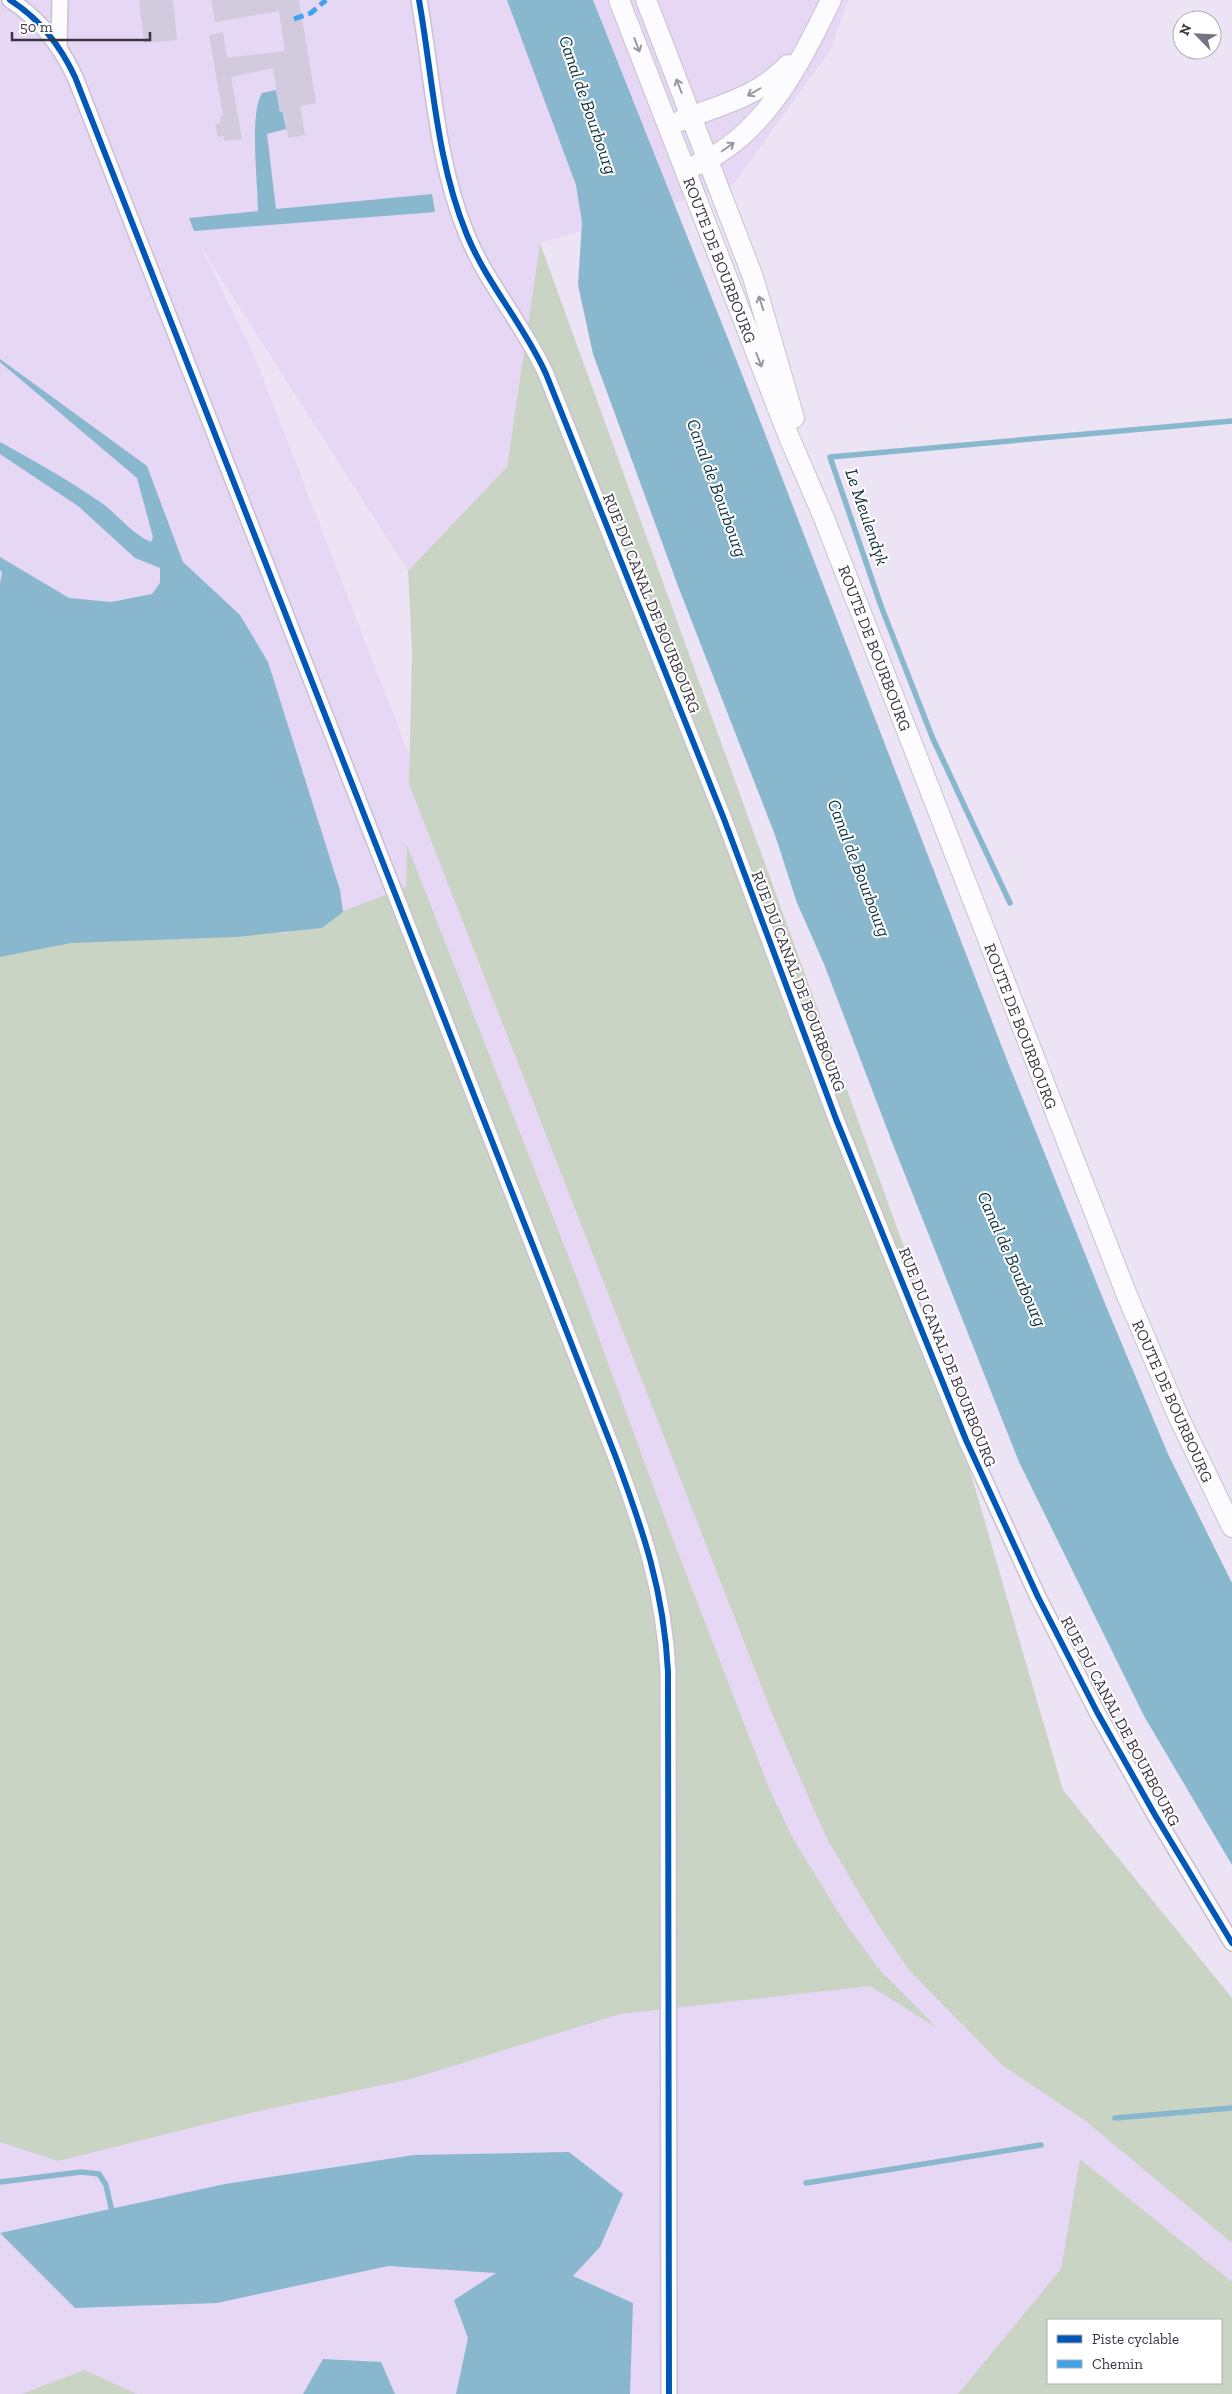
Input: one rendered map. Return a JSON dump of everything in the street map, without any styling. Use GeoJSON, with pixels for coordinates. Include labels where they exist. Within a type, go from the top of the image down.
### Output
{"type":"FeatureCollection","features":[{"type":"Feature","properties":{"kind":"main road","name":"ROUTE DE BOURBOURG"},"geometry":{"type":"LineString","coordinates":[[619,0],[789,437],[824,518],[1130,1302],[1179,1418],[1232,1527]]}},
{"type":"Feature","properties":{"kind":"main road","name":"ROUTE DE BOURBOURG"},"geometry":{"type":"LineString","coordinates":[[646,0],[763,308],[824,518]]}},
{"type":"Feature","properties":{"kind":"main road"},"geometry":{"type":"LineString","coordinates":[[685,169],[724,151],[749,130],[789,79],[831,0]]}},
{"type":"Feature","properties":{"kind":"main road"},"geometry":{"type":"LineString","coordinates":[[668,126],[739,100],[758,91],[784,69],[813,34]]}},
{"type":"Feature","properties":{"kind":"street"},"geometry":{"type":"LineString","coordinates":[[10,0],[36,21],[59,46],[80,90],[615,1455],[652,1560],[663,1618],[668,1672],[670,2394]]}},
{"type":"Feature","properties":{"kind":"street"},"geometry":{"type":"LineString","coordinates":[[59,46],[60,0]]}},
{"type":"Feature","properties":{"kind":"street","name":"RUE DU CANAL DE BOURBOURG"},"geometry":{"type":"LineString","coordinates":[[419,0],[444,167],[460,217],[482,265],[533,348],[546,374],[724,819],[836,1119],[959,1426],[1035,1592],[1097,1712],[1158,1821],[1232,1943]]}},
{"type":"Feature","properties":{"kind":"shaded area"},"geometry":{"type":"Polygon","coordinates":[[[0,0],[848,0],[831,49],[732,186],[540,243],[507,467],[408,571],[201,247],[254,355],[420,783],[1232,2234],[1232,2394],[0,2394],[0,0]]]}},
{"type":"Feature","properties":{"kind":"green space"},"geometry":{"type":"Polygon","coordinates":[[[540,243],[908,1258],[1063,1790],[1232,1998],[1232,2243],[1087,2122],[1002,2065],[910,1971],[878,1925],[826,1837],[773,1716],[409,784],[412,651],[408,571],[507,467],[540,243]]]}},
{"type":"Feature","properties":{"kind":"green space"},"geometry":{"type":"Polygon","coordinates":[[[407,845],[577,1278],[669,1529],[769,1788],[792,1837],[843,1920],[879,1969],[937,2028],[870,1986],[620,2014],[411,2079],[259,2111],[58,2161],[0,2142],[0,922],[286,933],[406,887],[407,845]]]}},
{"type":"Feature","properties":{"kind":"green space"},"geometry":{"type":"Polygon","coordinates":[[[1080,2159],[1232,2282],[1232,2394],[958,2394],[1061,2269],[1080,2159]]]}},
{"type":"Feature","properties":{"kind":"green space"},"geometry":{"type":"Polygon","coordinates":[[[84,2370],[137,2394],[22,2394],[84,2370]]]}},
{"type":"Feature","properties":{"kind":"water","name":"Canal de Bourbourg"},"geometry":{"type":"Polygon","coordinates":[[[507,0],[593,0],[738,364],[1007,1060],[1106,1306],[1168,1454],[1232,1583],[1232,1865],[1144,1716],[1019,1462],[892,1142],[824,964],[797,903],[775,835],[678,586],[593,354],[578,285],[582,222],[576,185],[507,0]]]}},
{"type":"Feature","properties":{"kind":"water"},"geometry":{"type":"Polygon","coordinates":[[[276,90],[280,112],[283,112],[286,129],[267,134],[276,209],[432,194],[435,212],[194,231],[189,218],[258,211],[255,149],[256,116],[262,93],[276,90]]]}},
{"type":"Feature","properties":{"kind":"water"},"geometry":{"type":"Polygon","coordinates":[[[0,359],[147,466],[183,562],[240,615],[268,662],[340,890],[343,912],[322,928],[236,937],[71,943],[0,957],[0,584],[2,572],[0,570],[0,557],[69,598],[111,602],[152,594],[160,583],[160,568],[135,558],[78,506],[0,454],[0,442],[91,496],[144,539],[151,542],[153,537],[137,478],[0,362],[0,359]]]}},
{"type":"Feature","properties":{"kind":"water"},"geometry":{"type":"Polygon","coordinates":[[[569,2152],[623,2194],[600,2247],[573,2276],[633,2303],[630,2394],[456,2394],[468,2338],[454,2300],[496,2273],[388,2266],[217,2303],[75,2308],[0,2233],[225,2184],[414,2155],[569,2152]]]}},
{"type":"Feature","properties":{"kind":"water"},"geometry":{"type":"Polygon","coordinates":[[[323,2359],[381,2362],[395,2394],[303,2394],[323,2359]]]}},
{"type":"Feature","properties":{"kind":"building"},"geometry":{"type":"Polygon","coordinates":[[[139,0],[173,0],[177,40],[144,43],[139,0]]]}},
{"type":"Feature","properties":{"kind":"building"},"geometry":{"type":"Polygon","coordinates":[[[211,0],[299,0],[316,103],[300,106],[305,135],[288,138],[284,111],[280,112],[273,68],[231,77],[242,139],[224,141],[224,136],[218,137],[215,124],[221,123],[220,116],[223,115],[209,35],[223,32],[227,58],[285,51],[279,11],[215,22],[211,0]]]}},
{"type":"Feature","properties":{"kind":"waterway","name":"Le Meulendyk"},"geometry":{"type":"LineString","coordinates":[[1010,903],[933,739],[881,606],[830,457],[1232,421]]}},
{"type":"Feature","properties":{"kind":"waterway"},"geometry":{"type":"LineString","coordinates":[[1115,2118],[1232,2108]]}},
{"type":"Feature","properties":{"kind":"waterway"},"geometry":{"type":"LineString","coordinates":[[806,2183],[1041,2145]]}},
{"type":"Feature","properties":{"kind":"waterway"},"geometry":{"type":"LineString","coordinates":[[0,2182],[81,2172],[99,2174],[106,2185],[113,2216]]}},
{"type":"Feature","properties":{"kind":"marked path"},"geometry":{"type":"LineString","coordinates":[[294,19],[311,13],[326,0]]}},
{"type":"Feature","properties":{"kind":"cycle path"},"geometry":{"type":"LineString","coordinates":[[10,0],[40,24],[63,54],[75,77],[615,1455],[643,1535],[662,1614],[668,1672],[669,2394]]}},
{"type":"Feature","properties":{"kind":"cycle path"},"geometry":{"type":"LineString","coordinates":[[419,0],[442,149],[448,178],[467,235],[475,253],[527,338],[546,374],[724,819],[836,1119],[966,1440],[1038,1597],[1097,1712],[1155,1815],[1232,1943]]}}]}
